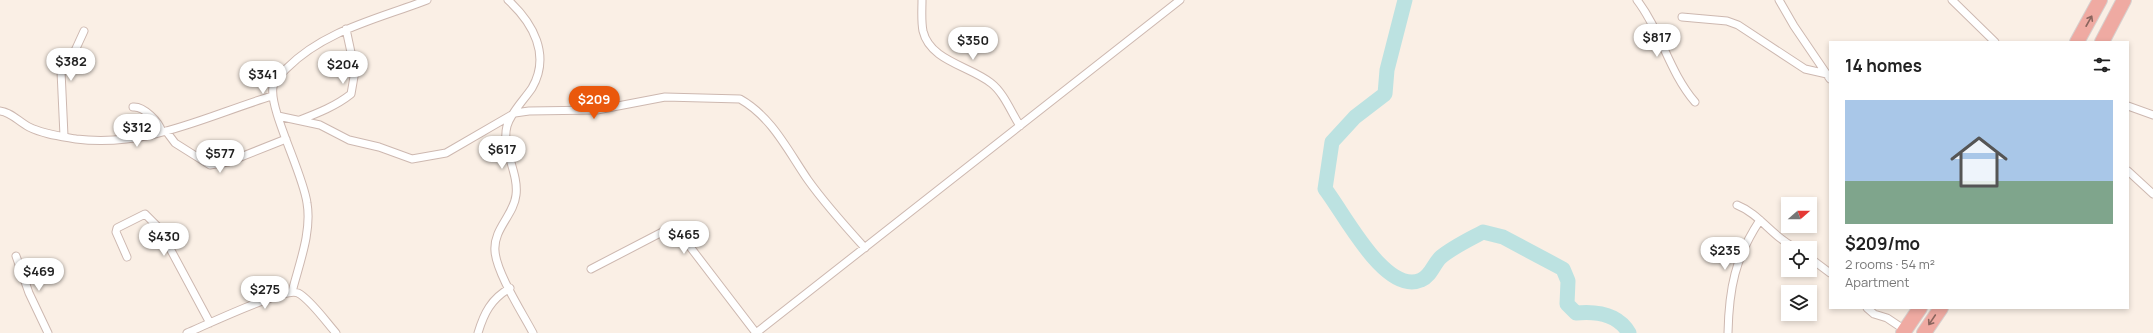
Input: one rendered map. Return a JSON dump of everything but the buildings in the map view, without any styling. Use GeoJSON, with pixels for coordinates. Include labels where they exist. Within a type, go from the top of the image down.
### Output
{"type":"FeatureCollection","features":[{"type":"Feature","properties":{"kind":"highway"},"geometry":{"type":"LineString","coordinates":[[2078,41],[2100,0]]}},
{"type":"Feature","properties":{"kind":"highway"},"geometry":{"type":"LineString","coordinates":[[2103,41],[2124,0]]}},
{"type":"Feature","properties":{"kind":"highway"},"geometry":{"type":"LineString","coordinates":[[1904,332],[1919,309]]}},
{"type":"Feature","properties":{"kind":"highway"},"geometry":{"type":"LineString","coordinates":[[1924,333],[1940,309]]}},
{"type":"Feature","properties":{"kind":"street"},"geometry":{"type":"LineString","coordinates":[[292,292],[303,249],[308,217],[303,186],[272,96],[273,85],[294,61],[330,36],[427,0]]}},
{"type":"Feature","properties":{"kind":"street"},"geometry":{"type":"LineString","coordinates":[[508,0],[521,11],[535,32],[540,48],[540,66],[533,86],[507,125],[506,140],[516,194],[513,206],[497,237],[495,251],[500,269],[533,333]]}},
{"type":"Feature","properties":{"kind":"street"},"geometry":{"type":"LineString","coordinates":[[922,0],[923,30],[928,42],[940,54],[981,76],[992,84],[1001,94],[1020,126]]}},
{"type":"Feature","properties":{"kind":"street"},"geometry":{"type":"LineString","coordinates":[[592,269],[668,230],[677,230],[756,333],[1180,0]]}},
{"type":"Feature","properties":{"kind":"street"},"geometry":{"type":"LineString","coordinates":[[1637,0],[1648,17],[1682,85],[1695,102]]}},
{"type":"Feature","properties":{"kind":"street"},"geometry":{"type":"LineString","coordinates":[[1779,0],[1794,26],[1829,76]]}},
{"type":"Feature","properties":{"kind":"street"},"geometry":{"type":"LineString","coordinates":[[1952,0],[1994,41]]}},
{"type":"Feature","properties":{"kind":"street"},"geometry":{"type":"LineString","coordinates":[[1682,17],[1727,21],[1738,25],[1805,69],[1829,76]]}},
{"type":"Feature","properties":{"kind":"street"},"geometry":{"type":"LineString","coordinates":[[300,120],[342,102],[351,94],[355,70],[346,29]]}},
{"type":"Feature","properties":{"kind":"street"},"geometry":{"type":"LineString","coordinates":[[64,136],[61,71],[66,62],[73,55],[84,31]]}},
{"type":"Feature","properties":{"kind":"street"},"geometry":{"type":"LineString","coordinates":[[0,111],[6,111],[27,126],[44,133],[109,141],[131,140],[182,128],[272,96]]}},
{"type":"Feature","properties":{"kind":"street"},"geometry":{"type":"LineString","coordinates":[[278,116],[320,125],[357,142],[379,147],[412,159],[446,153],[515,113],[529,111],[597,110],[665,97],[740,99],[750,105],[771,125],[809,181],[837,218],[865,248]]}},
{"type":"Feature","properties":{"kind":"street"},"geometry":{"type":"LineString","coordinates":[[2129,106],[2153,115]]}},
{"type":"Feature","properties":{"kind":"street"},"geometry":{"type":"LineString","coordinates":[[133,107],[143,109],[158,123],[164,132],[175,143],[210,165],[228,162],[286,139]]}},
{"type":"Feature","properties":{"kind":"street"},"geometry":{"type":"LineString","coordinates":[[2129,172],[2153,194]]}},
{"type":"Feature","properties":{"kind":"street"},"geometry":{"type":"LineString","coordinates":[[1737,205],[1748,210],[1782,241]]}},
{"type":"Feature","properties":{"kind":"street"},"geometry":{"type":"LineString","coordinates":[[127,257],[116,232],[117,228],[145,214],[148,215],[165,238],[210,323]]}},
{"type":"Feature","properties":{"kind":"street"},"geometry":{"type":"LineString","coordinates":[[1728,333],[1729,300],[1733,275],[1742,250],[1760,220]]}},
{"type":"Feature","properties":{"kind":"street"},"geometry":{"type":"LineString","coordinates":[[16,256],[29,292],[48,333]]}},
{"type":"Feature","properties":{"kind":"street"},"geometry":{"type":"LineString","coordinates":[[1817,263],[1829,272]]}},
{"type":"Feature","properties":{"kind":"street"},"geometry":{"type":"LineString","coordinates":[[478,333],[488,308],[496,297],[510,288]]}},
{"type":"Feature","properties":{"kind":"street"},"geometry":{"type":"LineString","coordinates":[[187,333],[272,297],[285,292],[292,292],[302,296],[336,333]]}},
{"type":"Feature","properties":{"kind":"street"},"geometry":{"type":"LineString","coordinates":[[1868,309],[1874,314],[1887,318],[1904,332]]}},
{"type":"Feature","properties":{"kind":"waterway"},"geometry":{"type":"LineString","coordinates":[[1405,0],[1387,70],[1385,94],[1355,117],[1332,142],[1325,189],[1366,249],[1393,276],[1407,282],[1421,280],[1430,273],[1441,257],[1446,253],[1483,232],[1503,237],[1563,269],[1568,281],[1567,304],[1576,313],[1599,313],[1606,315],[1619,322],[1629,333]]}}]}
